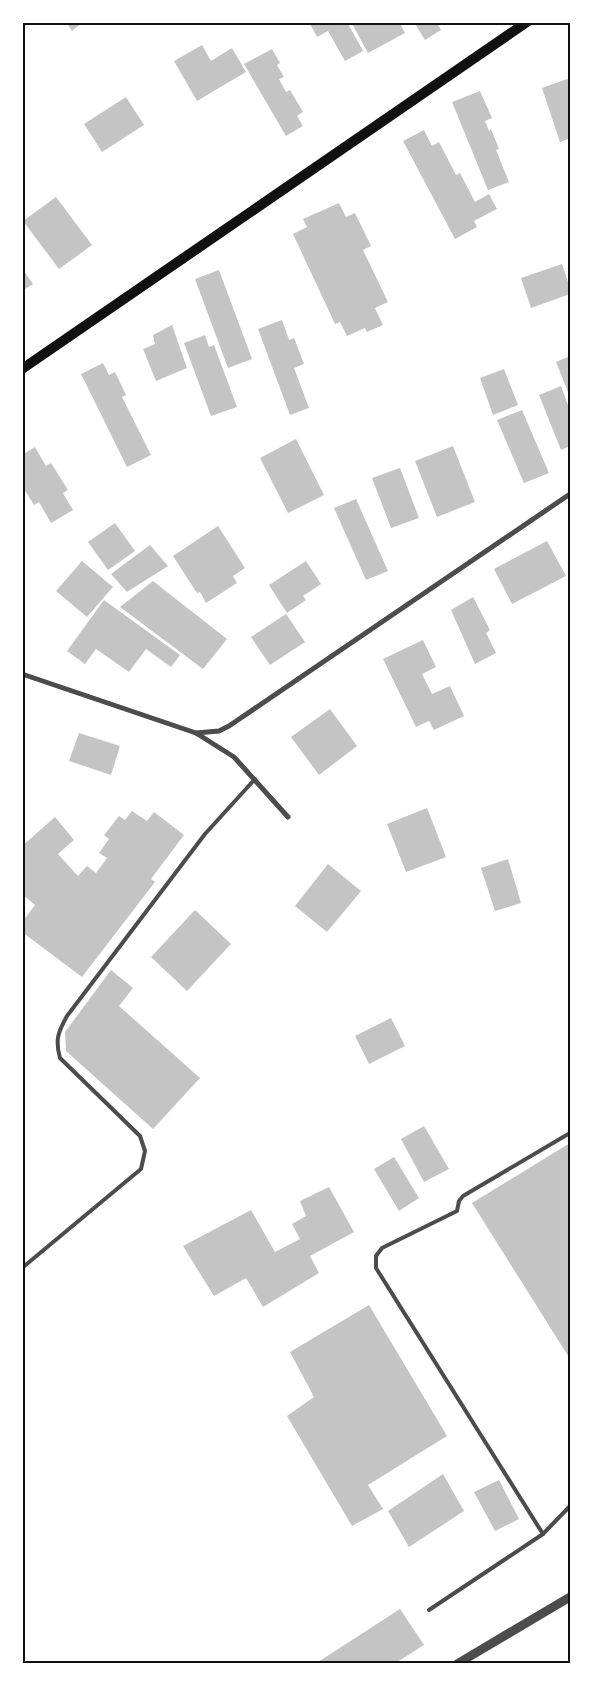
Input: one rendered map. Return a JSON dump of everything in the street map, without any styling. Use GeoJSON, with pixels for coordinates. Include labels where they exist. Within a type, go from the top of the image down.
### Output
{"type":"FeatureCollection","features":[{"type":"Feature","properties":{"kind":"main road"},"geometry":{"type":"LineString","coordinates":[[22,369],[526,22]]}},
{"type":"Feature","properties":{"kind":"street"},"geometry":{"type":"LineString","coordinates":[[196,734],[219,730],[229,726],[570,494]]}},
{"type":"Feature","properties":{"kind":"street"},"geometry":{"type":"LineString","coordinates":[[22,674],[196,734],[234,758],[255,778],[288,816]]}},
{"type":"Feature","properties":{"kind":"street"},"geometry":{"type":"LineString","coordinates":[[457,1664],[570,1597]]}},
{"type":"Feature","properties":{"kind":"lane"},"geometry":{"type":"LineString","coordinates":[[22,1268],[141,1169],[145,1151],[140,1136],[60,1058],[57,1046],[59,1030],[73,1008],[205,834],[255,778]]}},
{"type":"Feature","properties":{"kind":"lane"},"geometry":{"type":"LineString","coordinates":[[544,1534],[376,1268],[376,1256],[382,1248],[457,1211],[459,1201],[463,1196],[570,1133]]}},
{"type":"Feature","properties":{"kind":"lane"},"geometry":{"type":"LineString","coordinates":[[428,1610],[544,1534],[570,1506]]}},
{"type":"Feature","properties":{"kind":"building"},"geometry":{"type":"Polygon","coordinates":[[[66,22],[83,22],[72,31],[66,22]]]}},
{"type":"Feature","properties":{"kind":"building"},"geometry":{"type":"Polygon","coordinates":[[[309,22],[347,22],[363,51],[345,61],[328,31],[317,37],[309,22]]]}},
{"type":"Feature","properties":{"kind":"building"},"geometry":{"type":"Polygon","coordinates":[[[351,22],[399,22],[405,33],[368,53],[351,22]]]}},
{"type":"Feature","properties":{"kind":"building"},"geometry":{"type":"Polygon","coordinates":[[[414,22],[436,22],[441,30],[425,40],[414,22]]]}},
{"type":"Feature","properties":{"kind":"building"},"geometry":{"type":"Polygon","coordinates":[[[202,45],[211,61],[232,48],[246,72],[197,101],[174,61],[202,45]]]}},
{"type":"Feature","properties":{"kind":"building"},"geometry":{"type":"Polygon","coordinates":[[[272,49],[280,63],[277,65],[284,77],[279,79],[286,92],[290,90],[303,112],[297,116],[303,126],[286,136],[244,64],[272,49]]]}},
{"type":"Feature","properties":{"kind":"building"},"geometry":{"type":"Polygon","coordinates":[[[570,78],[570,138],[560,142],[542,88],[570,78]]]}},
{"type":"Feature","properties":{"kind":"building"},"geometry":{"type":"Polygon","coordinates":[[[480,91],[492,118],[485,121],[489,131],[491,129],[499,149],[496,150],[509,182],[488,190],[452,102],[480,91]]]}},
{"type":"Feature","properties":{"kind":"building"},"geometry":{"type":"Polygon","coordinates":[[[126,97],[144,125],[102,152],[84,124],[126,97]]]}},
{"type":"Feature","properties":{"kind":"building"},"geometry":{"type":"Polygon","coordinates":[[[424,130],[432,146],[439,142],[456,175],[460,173],[475,202],[489,194],[497,209],[474,221],[477,227],[455,239],[403,141],[424,130]]]}},
{"type":"Feature","properties":{"kind":"building"},"geometry":{"type":"Polygon","coordinates":[[[56,197],[92,245],[59,269],[23,221],[56,197]]]}},
{"type":"Feature","properties":{"kind":"building"},"geometry":{"type":"Polygon","coordinates":[[[339,203],[346,217],[355,213],[371,246],[363,250],[388,302],[375,308],[383,325],[367,332],[365,328],[347,336],[340,322],[335,324],[293,234],[307,227],[303,219],[339,203]]]}},
{"type":"Feature","properties":{"kind":"building"},"geometry":{"type":"Polygon","coordinates":[[[562,264],[570,288],[570,294],[531,308],[521,278],[562,264]]]}},
{"type":"Feature","properties":{"kind":"building"},"geometry":{"type":"Polygon","coordinates":[[[22,268],[33,284],[22,291],[22,268]]]}},
{"type":"Feature","properties":{"kind":"building"},"geometry":{"type":"Polygon","coordinates":[[[219,270],[252,359],[228,368],[195,279],[219,270]]]}},
{"type":"Feature","properties":{"kind":"building"},"geometry":{"type":"Polygon","coordinates":[[[282,320],[289,340],[294,338],[304,364],[294,368],[309,408],[290,415],[258,329],[282,320]]]}},
{"type":"Feature","properties":{"kind":"building"},"geometry":{"type":"Polygon","coordinates":[[[172,325],[187,368],[156,381],[143,349],[155,344],[153,335],[172,325]]]}},
{"type":"Feature","properties":{"kind":"building"},"geometry":{"type":"Polygon","coordinates":[[[205,335],[209,347],[214,345],[237,407],[211,416],[184,343],[205,335]]]}},
{"type":"Feature","properties":{"kind":"building"},"geometry":{"type":"Polygon","coordinates":[[[570,356],[570,397],[556,362],[570,356]]]}},
{"type":"Feature","properties":{"kind":"building"},"geometry":{"type":"Polygon","coordinates":[[[103,363],[109,375],[115,372],[126,395],[122,397],[151,455],[127,467],[81,374],[103,363]]]}},
{"type":"Feature","properties":{"kind":"building"},"geometry":{"type":"Polygon","coordinates":[[[504,369],[518,405],[493,415],[480,378],[504,369]]]}},
{"type":"Feature","properties":{"kind":"building"},"geometry":{"type":"Polygon","coordinates":[[[561,386],[570,411],[570,446],[561,450],[539,395],[561,386]]]}},
{"type":"Feature","properties":{"kind":"building"},"geometry":{"type":"Polygon","coordinates":[[[522,410],[549,473],[524,483],[497,420],[522,410]]]}},
{"type":"Feature","properties":{"kind":"building"},"geometry":{"type":"Polygon","coordinates":[[[296,439],[324,495],[288,513],[260,458],[296,439]]]}},
{"type":"Feature","properties":{"kind":"building"},"geometry":{"type":"Polygon","coordinates":[[[453,446],[475,502],[437,517],[415,461],[453,446]]]}},
{"type":"Feature","properties":{"kind":"building"},"geometry":{"type":"Polygon","coordinates":[[[35,447],[46,466],[51,463],[68,490],[63,493],[73,510],[51,523],[39,502],[34,505],[22,486],[22,455],[35,447]]]}},
{"type":"Feature","properties":{"kind":"building"},"geometry":{"type":"Polygon","coordinates":[[[400,468],[419,518],[391,528],[372,478],[400,468]]]}},
{"type":"Feature","properties":{"kind":"building"},"geometry":{"type":"Polygon","coordinates":[[[356,499],[388,571],[366,580],[334,508],[356,499]]]}},
{"type":"Feature","properties":{"kind":"building"},"geometry":{"type":"Polygon","coordinates":[[[115,523],[135,551],[108,570],[88,542],[115,523]]]}},
{"type":"Feature","properties":{"kind":"building"},"geometry":{"type":"Polygon","coordinates":[[[218,526],[245,568],[233,576],[237,583],[206,603],[200,592],[197,593],[173,556],[218,526]]]}},
{"type":"Feature","properties":{"kind":"building"},"geometry":{"type":"Polygon","coordinates":[[[547,541],[566,576],[512,604],[494,569],[547,541]]]}},
{"type":"Feature","properties":{"kind":"building"},"geometry":{"type":"Polygon","coordinates":[[[150,545],[168,566],[127,592],[111,574],[150,545]]]}},
{"type":"Feature","properties":{"kind":"building"},"geometry":{"type":"Polygon","coordinates":[[[82,561],[113,587],[87,617],[56,591],[82,561]]]}},
{"type":"Feature","properties":{"kind":"building"},"geometry":{"type":"Polygon","coordinates":[[[306,561],[321,584],[303,596],[306,600],[287,613],[269,585],[306,561]]]}},
{"type":"Feature","properties":{"kind":"building"},"geometry":{"type":"Polygon","coordinates":[[[153,581],[227,639],[203,669],[120,607],[153,581]]]}},
{"type":"Feature","properties":{"kind":"building"},"geometry":{"type":"Polygon","coordinates":[[[473,597],[490,630],[486,633],[496,653],[475,664],[451,610],[473,597]]]}},
{"type":"Feature","properties":{"kind":"building"},"geometry":{"type":"Polygon","coordinates":[[[104,600],[180,655],[171,667],[146,649],[129,672],[96,649],[85,664],[67,651],[104,600]]]}},
{"type":"Feature","properties":{"kind":"building"},"geometry":{"type":"Polygon","coordinates":[[[286,614],[305,642],[270,665],[251,637],[286,614]]]}},
{"type":"Feature","properties":{"kind":"building"},"geometry":{"type":"Polygon","coordinates":[[[423,640],[436,667],[422,674],[432,694],[450,686],[464,716],[434,730],[429,721],[416,727],[383,659],[423,640]]]}},
{"type":"Feature","properties":{"kind":"building"},"geometry":{"type":"Polygon","coordinates":[[[330,709],[357,746],[319,775],[291,737],[330,709]]]}},
{"type":"Feature","properties":{"kind":"building"},"geometry":{"type":"Polygon","coordinates":[[[79,733],[120,746],[111,775],[69,761],[79,733]]]}},
{"type":"Feature","properties":{"kind":"building"},"geometry":{"type":"Polygon","coordinates":[[[427,808],[446,857],[406,872],[387,824],[427,808]]]}},
{"type":"Feature","properties":{"kind":"building"},"geometry":{"type":"Polygon","coordinates":[[[132,811],[147,821],[154,812],[184,835],[151,879],[155,882],[82,977],[22,932],[22,922],[35,905],[22,894],[22,846],[55,817],[74,840],[58,854],[78,876],[87,866],[96,873],[107,858],[99,853],[109,839],[104,835],[119,816],[125,820],[132,811]]]}},
{"type":"Feature","properties":{"kind":"building"},"geometry":{"type":"Polygon","coordinates":[[[508,859],[521,903],[495,911],[481,868],[508,859]]]}},
{"type":"Feature","properties":{"kind":"building"},"geometry":{"type":"Polygon","coordinates":[[[328,864],[361,891],[327,932],[295,906],[328,864]]]}},
{"type":"Feature","properties":{"kind":"building"},"geometry":{"type":"Polygon","coordinates":[[[195,910],[231,944],[187,991],[151,957],[195,910]]]}},
{"type":"Feature","properties":{"kind":"building"},"geometry":{"type":"Polygon","coordinates":[[[111,970],[133,988],[119,1006],[200,1078],[153,1129],[66,1051],[65,1032],[111,970]]]}},
{"type":"Feature","properties":{"kind":"building"},"geometry":{"type":"Polygon","coordinates":[[[391,1018],[405,1046],[369,1064],[355,1036],[391,1018]]]}},
{"type":"Feature","properties":{"kind":"building"},"geometry":{"type":"Polygon","coordinates":[[[424,1126],[449,1169],[424,1182],[401,1139],[424,1126]]]}},
{"type":"Feature","properties":{"kind":"building"},"geometry":{"type":"Polygon","coordinates":[[[570,1143],[570,1359],[472,1203],[570,1143]]]}},
{"type":"Feature","properties":{"kind":"building"},"geometry":{"type":"Polygon","coordinates":[[[394,1157],[419,1198],[399,1211],[374,1169],[394,1157]]]}},
{"type":"Feature","properties":{"kind":"building"},"geometry":{"type":"Polygon","coordinates":[[[329,1187],[354,1232],[310,1256],[319,1273],[263,1307],[246,1278],[214,1296],[183,1246],[251,1210],[275,1252],[300,1239],[292,1224],[306,1216],[300,1201],[329,1187]]]}},
{"type":"Feature","properties":{"kind":"building"},"geometry":{"type":"Polygon","coordinates":[[[369,1305],[447,1436],[368,1485],[383,1509],[352,1526],[287,1416],[314,1397],[290,1352],[369,1305]]]}},
{"type":"Feature","properties":{"kind":"building"},"geometry":{"type":"Polygon","coordinates":[[[443,1474],[464,1511],[409,1547],[388,1511],[443,1474]]]}},
{"type":"Feature","properties":{"kind":"building"},"geometry":{"type":"Polygon","coordinates":[[[499,1480],[519,1519],[495,1531],[474,1492],[499,1480]]]}},
{"type":"Feature","properties":{"kind":"building"},"geometry":{"type":"Polygon","coordinates":[[[400,1609],[424,1645],[394,1664],[315,1664],[400,1609]]]}}]}
